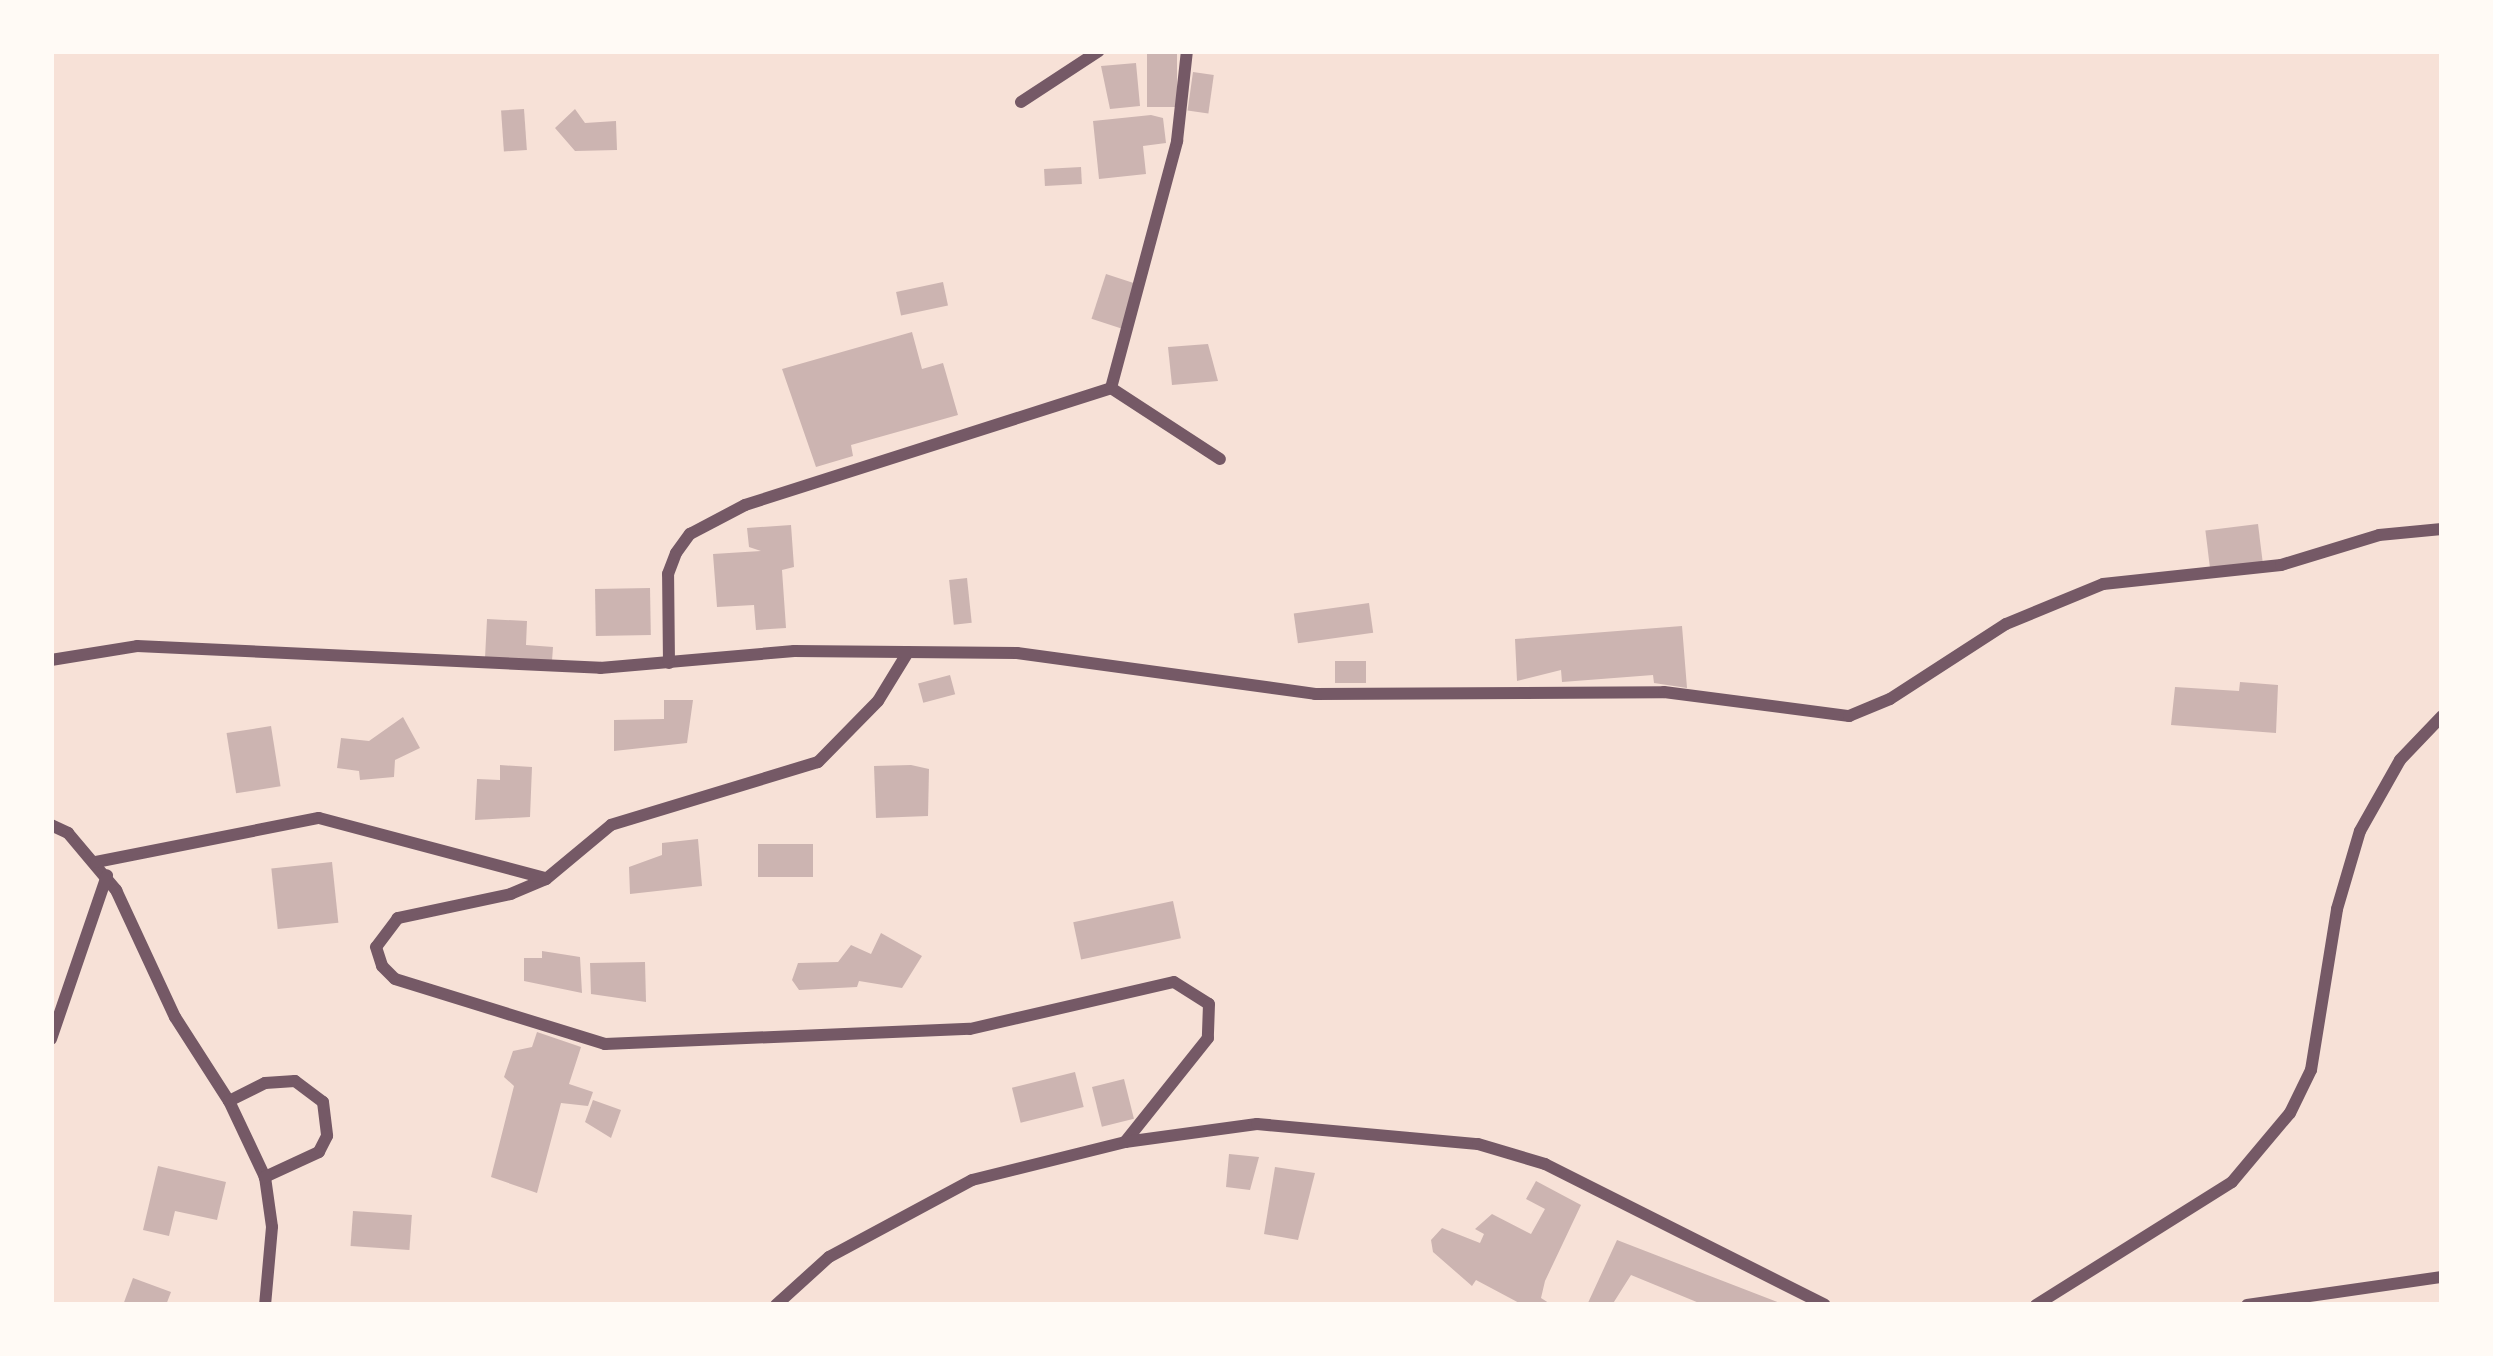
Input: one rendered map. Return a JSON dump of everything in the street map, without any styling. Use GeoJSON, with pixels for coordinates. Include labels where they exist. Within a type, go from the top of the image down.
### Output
{"type":"FeatureCollection","features":[{"type":"Feature","properties":{"kind":"street"},"geometry":{"type":"LineString","coordinates":[[1021,102],[1099,51]]}},
{"type":"Feature","properties":{"kind":"street"},"geometry":{"type":"LineString","coordinates":[[1111,388],[1177,141],[1187,51]]}},
{"type":"Feature","properties":{"kind":"street"},"geometry":{"type":"LineString","coordinates":[[1111,388],[1220,459]]}},
{"type":"Feature","properties":{"kind":"street"},"geometry":{"type":"LineString","coordinates":[[669,663],[668,574],[690,534],[745,505],[1111,388]]}},
{"type":"Feature","properties":{"kind":"street"},"geometry":{"type":"LineString","coordinates":[[51,660],[137,646],[518,667],[669,663],[794,651],[908,652],[1131,663],[1194,680],[1315,694],[1664,692],[1850,716],[1890,699],[2006,624],[2103,584],[2281,565],[2379,536],[2442,530]]}},
{"type":"Feature","properties":{"kind":"street"},"geometry":{"type":"LineString","coordinates":[[908,652],[866,715],[818,762],[630,817],[545,878],[511,895],[398,918],[376,947],[382,966],[395,980],[506,1017],[628,1045],[970,1029],[1174,982],[1209,1004],[1208,1038],[1125,1142]]}},
{"type":"Feature","properties":{"kind":"street"},"geometry":{"type":"LineString","coordinates":[[2036,1305],[2232,1182],[2290,1113],[2311,1070],[2337,909],[2360,831],[2400,760],[2442,716]]}},
{"type":"Feature","properties":{"kind":"street"},"geometry":{"type":"LineString","coordinates":[[96,862],[319,818],[545,878]]}},
{"type":"Feature","properties":{"kind":"street"},"geometry":{"type":"LineString","coordinates":[[51,825],[106,875],[175,1017],[230,1101],[265,1178],[272,1227],[265,1305]]}},
{"type":"Feature","properties":{"kind":"street"},"geometry":{"type":"LineString","coordinates":[[51,1039],[106,875]]}},
{"type":"Feature","properties":{"kind":"street"},"geometry":{"type":"LineString","coordinates":[[230,1101],[265,1083],[295,1081],[322,1102],[327,1136],[319,1151],[265,1178]]}},
{"type":"Feature","properties":{"kind":"street"},"geometry":{"type":"LineString","coordinates":[[776,1305],[829,1257],[896,1214],[972,1180],[1125,1142],[1257,1124],[1478,1144],[1545,1164],[1825,1305]]}},
{"type":"Feature","properties":{"kind":"street"},"geometry":{"type":"LineString","coordinates":[[2247,1305],[2442,1277]]}},
{"type":"Feature","properties":{"kind":"building"},"geometry":{"type":"Polygon","coordinates":[[[1147,51],[1177,51],[1177,107],[1147,107],[1147,51]]]}},
{"type":"Feature","properties":{"kind":"building"},"geometry":{"type":"Polygon","coordinates":[[[1136,63],[1140,106],[1110,109],[1101,66],[1136,63]]]}},
{"type":"Feature","properties":{"kind":"building"},"geometry":{"type":"Polygon","coordinates":[[[1193,72],[1214,75],[1208,114],[1188,111],[1193,72]]]}},
{"type":"Feature","properties":{"kind":"building"},"geometry":{"type":"Polygon","coordinates":[[[524,109],[527,150],[504,152],[501,111],[524,109]]]}},
{"type":"Feature","properties":{"kind":"building"},"geometry":{"type":"Polygon","coordinates":[[[575,109],[585,123],[616,121],[617,150],[575,151],[555,128],[575,109]]]}},
{"type":"Feature","properties":{"kind":"building"},"geometry":{"type":"Polygon","coordinates":[[[1163,118],[1166,143],[1143,146],[1146,174],[1099,179],[1093,121],[1163,118]]]}},
{"type":"Feature","properties":{"kind":"building"},"geometry":{"type":"Polygon","coordinates":[[[1081,167],[1082,184],[1045,186],[1044,169],[1081,167]]]}},
{"type":"Feature","properties":{"kind":"building"},"geometry":{"type":"Polygon","coordinates":[[[1106,274],[1137,284],[1123,329],[1091,319],[1106,274]]]}},
{"type":"Feature","properties":{"kind":"building"},"geometry":{"type":"Polygon","coordinates":[[[943,282],[948,305],[901,315],[896,292],[943,282]]]}},
{"type":"Feature","properties":{"kind":"building"},"geometry":{"type":"Polygon","coordinates":[[[912,332],[922,369],[943,363],[958,415],[851,445],[853,456],[816,467],[782,369],[912,332]]]}},
{"type":"Feature","properties":{"kind":"building"},"geometry":{"type":"Polygon","coordinates":[[[1208,344],[1218,381],[1172,385],[1168,347],[1208,344]]]}},
{"type":"Feature","properties":{"kind":"building"},"geometry":{"type":"Polygon","coordinates":[[[2258,524],[2263,562],[2210,568],[2205,530],[2258,524]]]}},
{"type":"Feature","properties":{"kind":"building"},"geometry":{"type":"Polygon","coordinates":[[[791,525],[794,567],[782,570],[786,628],[756,630],[754,605],[717,607],[713,554],[761,551],[749,547],[747,528],[791,525]]]}},
{"type":"Feature","properties":{"kind":"building"},"geometry":{"type":"Polygon","coordinates":[[[967,578],[972,623],[954,625],[949,580],[967,578]]]}},
{"type":"Feature","properties":{"kind":"building"},"geometry":{"type":"Polygon","coordinates":[[[650,588],[651,635],[596,636],[595,589],[650,588]]]}},
{"type":"Feature","properties":{"kind":"building"},"geometry":{"type":"Polygon","coordinates":[[[1369,603],[1373,633],[1298,643],[1294,614],[1369,603]]]}},
{"type":"Feature","properties":{"kind":"building"},"geometry":{"type":"Polygon","coordinates":[[[487,619],[527,621],[526,645],[553,647],[552,661],[485,658],[487,619]]]}},
{"type":"Feature","properties":{"kind":"building"},"geometry":{"type":"Polygon","coordinates":[[[1682,626],[1687,688],[1654,683],[1653,675],[1562,682],[1561,670],[1517,681],[1515,639],[1682,626]]]}},
{"type":"Feature","properties":{"kind":"building"},"geometry":{"type":"Polygon","coordinates":[[[1335,661],[1366,661],[1366,683],[1335,683],[1335,661]]]}},
{"type":"Feature","properties":{"kind":"building"},"geometry":{"type":"Polygon","coordinates":[[[950,675],[955,694],[923,703],[918,684],[950,675]]]}},
{"type":"Feature","properties":{"kind":"building"},"geometry":{"type":"Polygon","coordinates":[[[2240,682],[2278,685],[2276,733],[2171,725],[2175,687],[2239,691],[2240,682]]]}},
{"type":"Feature","properties":{"kind":"building"},"geometry":{"type":"Polygon","coordinates":[[[664,700],[693,700],[687,743],[614,751],[614,720],[664,719],[664,700]]]}},
{"type":"Feature","properties":{"kind":"building"},"geometry":{"type":"Polygon","coordinates":[[[403,717],[420,748],[395,760],[394,777],[360,780],[359,771],[337,768],[341,738],[369,741],[403,717]]]}},
{"type":"Feature","properties":{"kind":"building"},"geometry":{"type":"Polygon","coordinates":[[[271,726],[281,786],[236,793],[227,733],[271,726]]]}},
{"type":"Feature","properties":{"kind":"building"},"geometry":{"type":"Polygon","coordinates":[[[500,765],[532,767],[530,817],[475,820],[477,779],[500,780],[500,765]]]}},
{"type":"Feature","properties":{"kind":"building"},"geometry":{"type":"Polygon","coordinates":[[[874,766],[929,769],[928,816],[876,818],[874,766]]]}},
{"type":"Feature","properties":{"kind":"building"},"geometry":{"type":"Polygon","coordinates":[[[698,839],[702,886],[630,894],[629,867],[662,855],[662,843],[698,839]]]}},
{"type":"Feature","properties":{"kind":"building"},"geometry":{"type":"Polygon","coordinates":[[[758,844],[813,844],[813,877],[758,877],[758,844]]]}},
{"type":"Feature","properties":{"kind":"building"},"geometry":{"type":"Polygon","coordinates":[[[332,862],[338,923],[278,929],[271,868],[332,862]]]}},
{"type":"Feature","properties":{"kind":"building"},"geometry":{"type":"Polygon","coordinates":[[[1173,901],[1181,938],[1081,959],[1073,922],[1173,901]]]}},
{"type":"Feature","properties":{"kind":"building"},"geometry":{"type":"Polygon","coordinates":[[[881,933],[922,956],[902,988],[859,981],[857,987],[799,990],[792,980],[798,963],[838,962],[851,945],[871,954],[881,933]]]}},
{"type":"Feature","properties":{"kind":"building"},"geometry":{"type":"Polygon","coordinates":[[[542,951],[580,957],[582,993],[524,981],[524,958],[542,958],[542,951]]]}},
{"type":"Feature","properties":{"kind":"building"},"geometry":{"type":"Polygon","coordinates":[[[645,962],[646,1002],[591,994],[590,963],[645,962]]]}},
{"type":"Feature","properties":{"kind":"building"},"geometry":{"type":"Polygon","coordinates":[[[537,1032],[581,1047],[569,1084],[593,1092],[588,1106],[561,1103],[537,1193],[491,1177],[514,1086],[504,1077],[513,1051],[532,1047],[537,1032]]]}},
{"type":"Feature","properties":{"kind":"building"},"geometry":{"type":"Polygon","coordinates":[[[1075,1072],[1084,1107],[1021,1123],[1012,1088],[1075,1072]]]}},
{"type":"Feature","properties":{"kind":"building"},"geometry":{"type":"Polygon","coordinates":[[[1124,1079],[1134,1119],[1102,1127],[1092,1087],[1124,1079]]]}},
{"type":"Feature","properties":{"kind":"building"},"geometry":{"type":"Polygon","coordinates":[[[593,1100],[621,1110],[611,1138],[585,1122],[593,1100]]]}},
{"type":"Feature","properties":{"kind":"building"},"geometry":{"type":"Polygon","coordinates":[[[1229,1154],[1259,1157],[1250,1190],[1226,1187],[1229,1154]]]}},
{"type":"Feature","properties":{"kind":"building"},"geometry":{"type":"Polygon","coordinates":[[[158,1166],[226,1182],[217,1220],[175,1211],[169,1236],[143,1230],[158,1166]]]}},
{"type":"Feature","properties":{"kind":"building"},"geometry":{"type":"Polygon","coordinates":[[[1275,1167],[1315,1173],[1298,1240],[1264,1234],[1275,1167]]]}},
{"type":"Feature","properties":{"kind":"building"},"geometry":{"type":"Polygon","coordinates":[[[1536,1181],[1581,1205],[1545,1281],[1541,1298],[1552,1305],[1523,1305],[1476,1280],[1472,1286],[1433,1252],[1431,1240],[1442,1228],[1480,1243],[1484,1234],[1475,1229],[1492,1214],[1531,1234],[1545,1209],[1526,1199],[1536,1181]]]}},
{"type":"Feature","properties":{"kind":"building"},"geometry":{"type":"Polygon","coordinates":[[[353,1211],[412,1215],[409,1250],[351,1246],[353,1211]]]}},
{"type":"Feature","properties":{"kind":"building"},"geometry":{"type":"Polygon","coordinates":[[[1617,1240],[1785,1305],[1704,1305],[1631,1275],[1612,1305],[1587,1305],[1617,1240]]]}},
{"type":"Feature","properties":{"kind":"building"},"geometry":{"type":"Polygon","coordinates":[[[133,1278],[171,1292],[166,1305],[123,1305],[133,1278]]]}}]}
